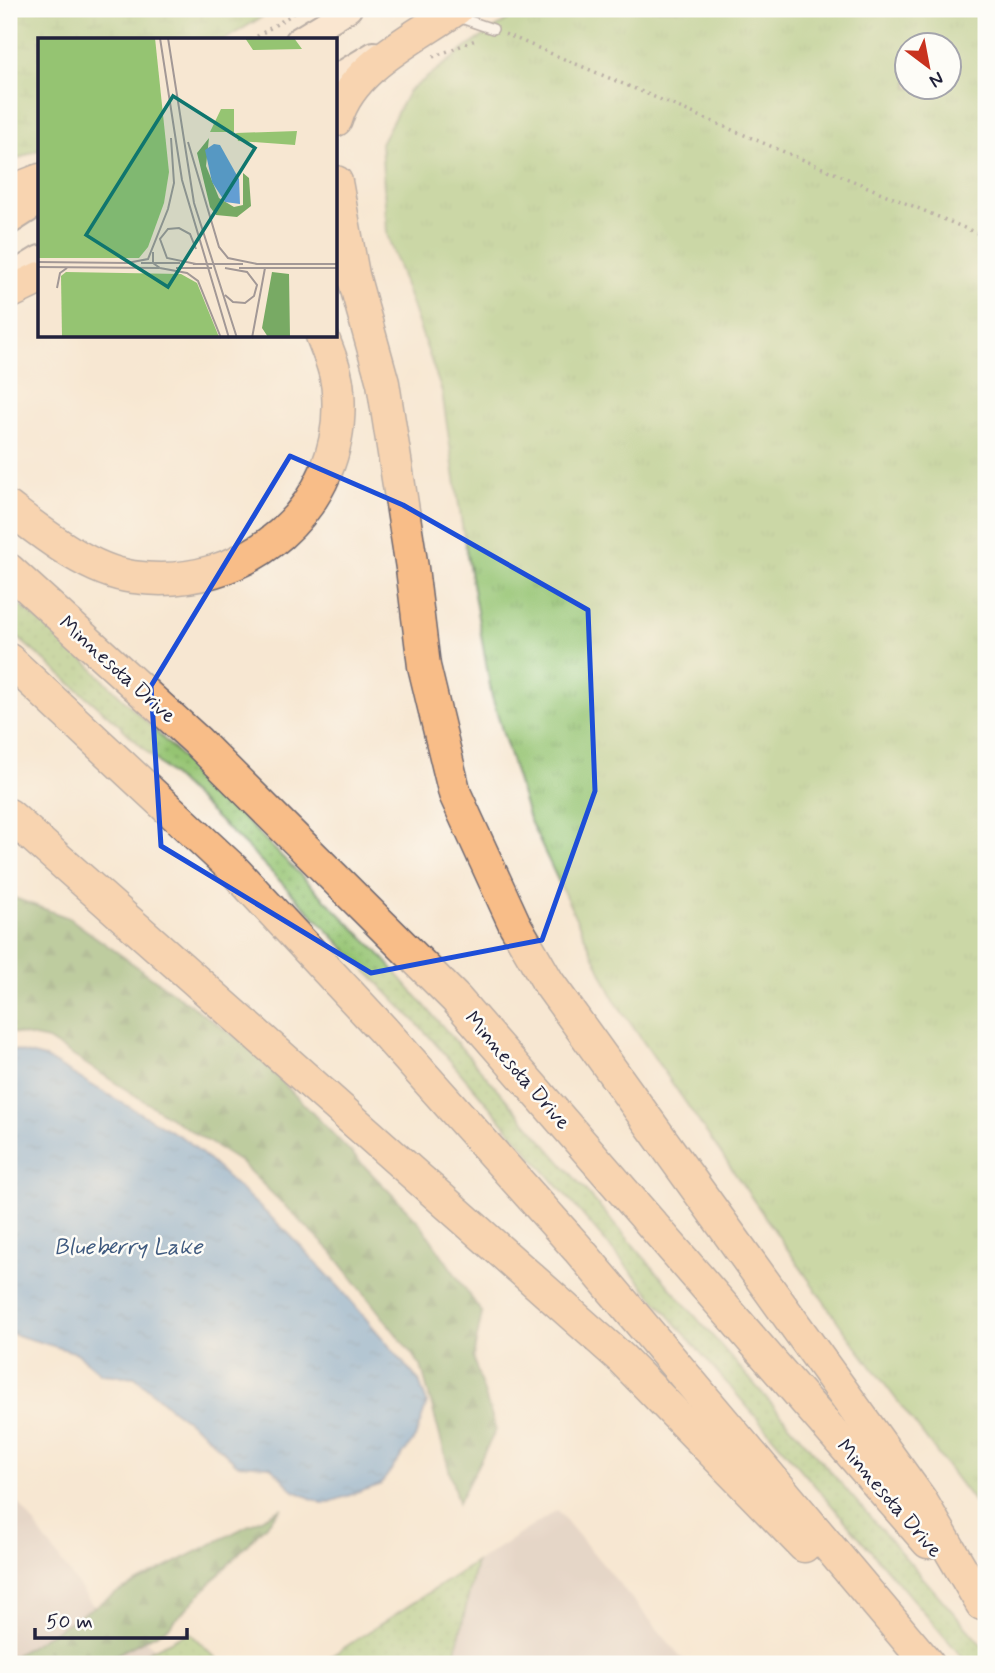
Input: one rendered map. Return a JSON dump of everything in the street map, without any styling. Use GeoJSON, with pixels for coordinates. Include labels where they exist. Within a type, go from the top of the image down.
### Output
{"type":"FeatureCollection","features":[{"type":"Feature","properties":{"kind":"highway"},"geometry":{"type":"LineString","coordinates":[[338,113],[341,102],[369,71],[451,10]]}},
{"type":"Feature","properties":{"kind":"highway"},"geometry":{"type":"LineString","coordinates":[[9,192],[38,181]]}},
{"type":"Feature","properties":{"kind":"highway"},"geometry":{"type":"LineString","coordinates":[[338,192],[354,275],[383,383],[427,678],[455,793],[494,882],[548,982],[920,1499],[984,1606]]}},
{"type":"Feature","properties":{"kind":"highway"},"geometry":{"type":"LineString","coordinates":[[338,247],[354,275]]}},
{"type":"Feature","properties":{"kind":"highway"},"geometry":{"type":"LineString","coordinates":[[9,292],[38,279]]}},
{"type":"Feature","properties":{"kind":"highway"},"geometry":{"type":"LineString","coordinates":[[9,508],[100,569],[131,577],[169,580],[200,575],[229,567],[256,555],[296,521],[312,500],[327,469],[334,445],[338,392],[333,364],[323,338]]}},
{"type":"Feature","properties":{"kind":"highway","name":"Minnesota Drive"},"geometry":{"type":"LineString","coordinates":[[9,570],[197,741],[456,999],[984,1606]]}},
{"type":"Feature","properties":{"kind":"highway"},"geometry":{"type":"LineString","coordinates":[[9,660],[233,869],[382,1029],[578,1249],[927,1664]]}},
{"type":"Feature","properties":{"kind":"highway"},"geometry":{"type":"LineString","coordinates":[[9,815],[621,1358],[802,1543],[927,1664]]}},
{"type":"Feature","properties":{"kind":"main road"},"geometry":{"type":"LineString","coordinates":[[301,38],[349,9]]}},
{"type":"Feature","properties":{"kind":"main road"},"geometry":{"type":"LineString","coordinates":[[338,75],[451,10]]}},
{"type":"Feature","properties":{"kind":"main road"},"geometry":{"type":"LineString","coordinates":[[9,220],[38,201]]}},
{"type":"Feature","properties":{"kind":"main road"},"geometry":{"type":"LineString","coordinates":[[9,277],[38,259]]}},
{"type":"Feature","properties":{"kind":"lane"},"geometry":{"type":"LineString","coordinates":[[451,10],[496,30]]}},
{"type":"Feature","properties":{"kind":"path"},"geometry":{"type":"LineString","coordinates":[[254,38],[301,9]]}},
{"type":"Feature","properties":{"kind":"path"},"geometry":{"type":"LineString","coordinates":[[426,60],[496,30],[986,237]]}},
{"type":"Feature","properties":{"kind":"highlighted area"},"geometry":{"type":"Polygon","coordinates":[[[290,456],[403,505],[588,610],[595,791],[542,940],[371,973],[161,846],[151,686],[290,456]]]}},
{"type":"Feature","properties":{"kind":"shaded area"},"geometry":{"type":"Polygon","coordinates":[[[9,1489],[91,1603],[179,1664],[9,1664],[9,1489]]]}},
{"type":"Feature","properties":{"kind":"shaded area"},"geometry":{"type":"Polygon","coordinates":[[[557,1510],[687,1664],[319,1664],[557,1510]]]}},
{"type":"Feature","properties":{"kind":"green space"},"geometry":{"type":"Polygon","coordinates":[[[9,9],[275,9],[227,38],[38,38],[38,150],[9,163],[9,9]]]}},
{"type":"Feature","properties":{"kind":"green space"},"geometry":{"type":"Polygon","coordinates":[[[524,9],[986,9],[986,1518],[843,1329],[615,1001],[529,819],[492,697],[442,392],[387,234],[381,143],[408,92],[467,47],[524,9]]]}},
{"type":"Feature","properties":{"kind":"green space"},"geometry":{"type":"Polygon","coordinates":[[[9,595],[86,662],[377,951],[986,1650],[986,1664],[968,1664],[428,1035],[252,852],[118,724],[9,630],[9,595]]]}},
{"type":"Feature","properties":{"kind":"green space"},"geometry":{"type":"Polygon","coordinates":[[[9,896],[69,918],[245,1044],[419,1222],[482,1313],[473,1358],[496,1430],[458,1503],[421,1366],[331,1251],[240,1162],[48,1040],[9,1032],[9,896]]]}},
{"type":"Feature","properties":{"kind":"green space"},"geometry":{"type":"Polygon","coordinates":[[[282,1508],[168,1628],[98,1664],[9,1664],[9,1659],[118,1592],[282,1508]]]}},
{"type":"Feature","properties":{"kind":"green space"},"geometry":{"type":"Polygon","coordinates":[[[476,1562],[455,1656],[457,1664],[319,1664],[476,1562]]]}},
{"type":"Feature","properties":{"kind":"green space"},"geometry":{"type":"Polygon","coordinates":[[[189,1632],[222,1664],[123,1664],[189,1632]]]}},
{"type":"Feature","properties":{"kind":"water","name":"Blueberry Lake"},"geometry":{"type":"Polygon","coordinates":[[[9,1049],[45,1058],[188,1141],[289,1234],[339,1287],[419,1381],[427,1403],[415,1438],[380,1485],[324,1504],[294,1491],[270,1466],[237,1464],[204,1433],[135,1377],[101,1374],[77,1353],[9,1333],[9,1049]]]}}]}
